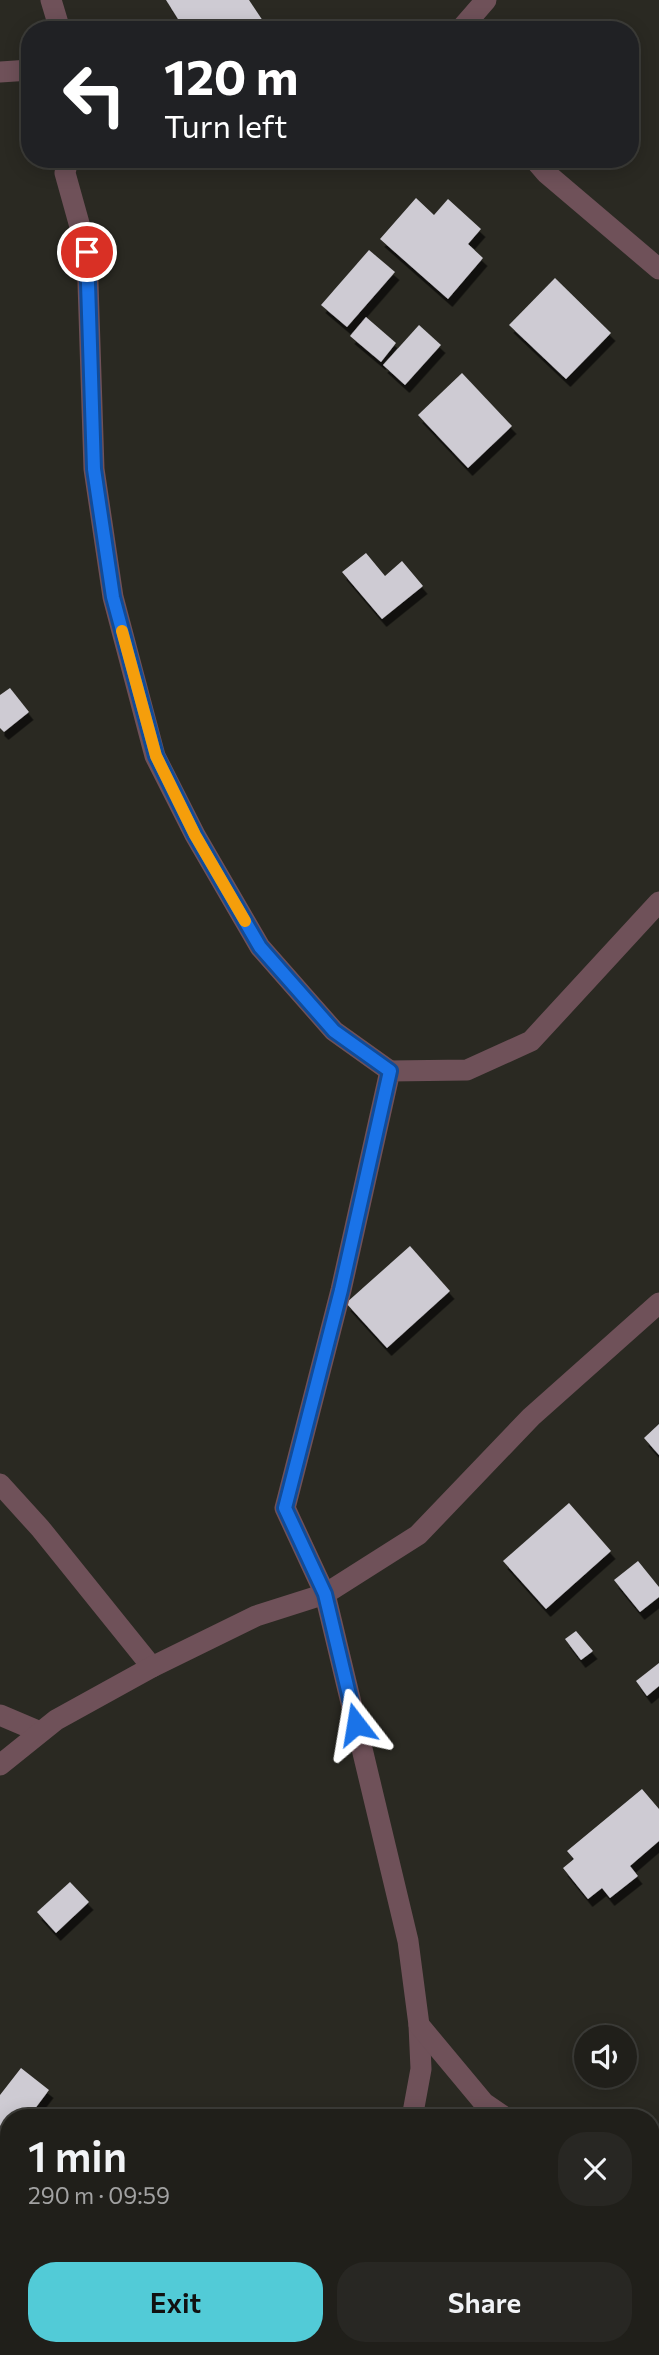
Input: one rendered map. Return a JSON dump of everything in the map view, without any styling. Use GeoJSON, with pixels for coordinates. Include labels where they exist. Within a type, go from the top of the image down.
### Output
{"type":"FeatureCollection","features":[{"type":"Feature","properties":{"kind":"street"},"geometry":{"type":"LineString","coordinates":[[51,0],[57,21]]}},
{"type":"Feature","properties":{"kind":"street"},"geometry":{"type":"LineString","coordinates":[[64,0],[65,21]]}},
{"type":"Feature","properties":{"kind":"street"},"geometry":{"type":"LineString","coordinates":[[468,21],[486,0]]}},
{"type":"Feature","properties":{"kind":"street"},"geometry":{"type":"LineString","coordinates":[[0,72],[21,71]]}},
{"type":"Feature","properties":{"kind":"street"},"geometry":{"type":"LineString","coordinates":[[66,168],[65,173],[87,252],[89,383],[97,495],[113,597],[156,756],[195,835],[260,947],[334,1031],[390,1071],[467,1070],[531,1041],[659,902]]}},
{"type":"Feature","properties":{"kind":"street"},"geometry":{"type":"LineString","coordinates":[[542,168],[659,269]]}},
{"type":"Feature","properties":{"kind":"street"},"geometry":{"type":"LineString","coordinates":[[390,1071],[341,1290],[285,1508],[325,1594],[402,1916],[419,2025],[421,2069],[414,2109]]}},
{"type":"Feature","properties":{"kind":"street"},"geometry":{"type":"LineString","coordinates":[[0,1765],[56,1720],[152,1667],[256,1616],[325,1594],[418,1535],[531,1417],[659,1303]]}},
{"type":"Feature","properties":{"kind":"street"},"geometry":{"type":"LineString","coordinates":[[0,1484],[40,1528],[152,1667]]}},
{"type":"Feature","properties":{"kind":"street"},"geometry":{"type":"LineString","coordinates":[[0,1715],[40,1732]]}},
{"type":"Feature","properties":{"kind":"street"},"geometry":{"type":"LineString","coordinates":[[419,2025],[484,2103],[493,2109]]}},
{"type":"Feature","properties":{"kind":"building"},"geometry":{"type":"Polygon","coordinates":[[[166,0],[249,0],[263,21],[179,21],[166,0]]]}},
{"type":"Feature","properties":{"kind":"building"},"geometry":{"type":"Polygon","coordinates":[[[416,198],[434,215],[448,199],[481,229],[468,244],[483,258],[448,299],[380,239],[416,198]]]}},
{"type":"Feature","properties":{"kind":"building"},"geometry":{"type":"Polygon","coordinates":[[[369,250],[395,272],[347,327],[321,305],[369,250]]]}},
{"type":"Feature","properties":{"kind":"building"},"geometry":{"type":"Polygon","coordinates":[[[555,278],[611,333],[566,379],[509,325],[555,278]]]}},
{"type":"Feature","properties":{"kind":"building"},"geometry":{"type":"Polygon","coordinates":[[[366,317],[396,343],[381,362],[350,336],[366,317]]]}},
{"type":"Feature","properties":{"kind":"building"},"geometry":{"type":"Polygon","coordinates":[[[419,325],[441,345],[405,385],[383,365],[419,325]]]}},
{"type":"Feature","properties":{"kind":"building"},"geometry":{"type":"Polygon","coordinates":[[[462,373],[512,426],[468,468],[418,415],[462,373]]]}},
{"type":"Feature","properties":{"kind":"building"},"geometry":{"type":"Polygon","coordinates":[[[366,553],[385,576],[402,561],[423,586],[382,619],[342,572],[366,553]]]}},
{"type":"Feature","properties":{"kind":"building"},"geometry":{"type":"Polygon","coordinates":[[[10,688],[29,712],[4,732],[0,728],[0,695],[10,688]]]}},
{"type":"Feature","properties":{"kind":"building"},"geometry":{"type":"Polygon","coordinates":[[[410,1246],[450,1291],[387,1348],[346,1303],[410,1246]]]}},
{"type":"Feature","properties":{"kind":"building"},"geometry":{"type":"Polygon","coordinates":[[[659,1424],[659,1455],[644,1438],[659,1424]]]}},
{"type":"Feature","properties":{"kind":"building"},"geometry":{"type":"Polygon","coordinates":[[[569,1503],[611,1551],[546,1609],[503,1561],[569,1503]]]}},
{"type":"Feature","properties":{"kind":"building"},"geometry":{"type":"Polygon","coordinates":[[[638,1561],[659,1587],[659,1597],[640,1612],[614,1580],[638,1561]]]}},
{"type":"Feature","properties":{"kind":"building"},"geometry":{"type":"Polygon","coordinates":[[[576,1631],[593,1651],[581,1660],[565,1639],[576,1631]]]}},
{"type":"Feature","properties":{"kind":"building"},"geometry":{"type":"Polygon","coordinates":[[[659,1663],[659,1686],[647,1696],[636,1681],[659,1663]]]}},
{"type":"Feature","properties":{"kind":"building"},"geometry":{"type":"Polygon","coordinates":[[[642,1789],[659,1809],[659,1841],[630,1866],[638,1876],[610,1898],[602,1888],[588,1899],[563,1868],[574,1859],[567,1851],[642,1789]]]}},
{"type":"Feature","properties":{"kind":"building"},"geometry":{"type":"Polygon","coordinates":[[[70,1882],[89,1902],[56,1933],[37,1912],[70,1882]]]}},
{"type":"Feature","properties":{"kind":"building"},"geometry":{"type":"Polygon","coordinates":[[[21,2068],[49,2090],[35,2109],[0,2109],[0,2095],[21,2068]]]}},
{"type":"Feature","properties":{"kind":"slow traffic"},"geometry":{"type":"LineString","coordinates":[[122,631],[156,756],[195,835],[245,921]]}},
{"type":"Feature","properties":{"kind":"route"},"geometry":{"type":"LineString","coordinates":[[87,252],[89,383],[94,469],[113,597],[156,756],[195,835],[260,947],[334,1031],[390,1071],[341,1290],[285,1508],[325,1594],[356,1724]]}}]}
